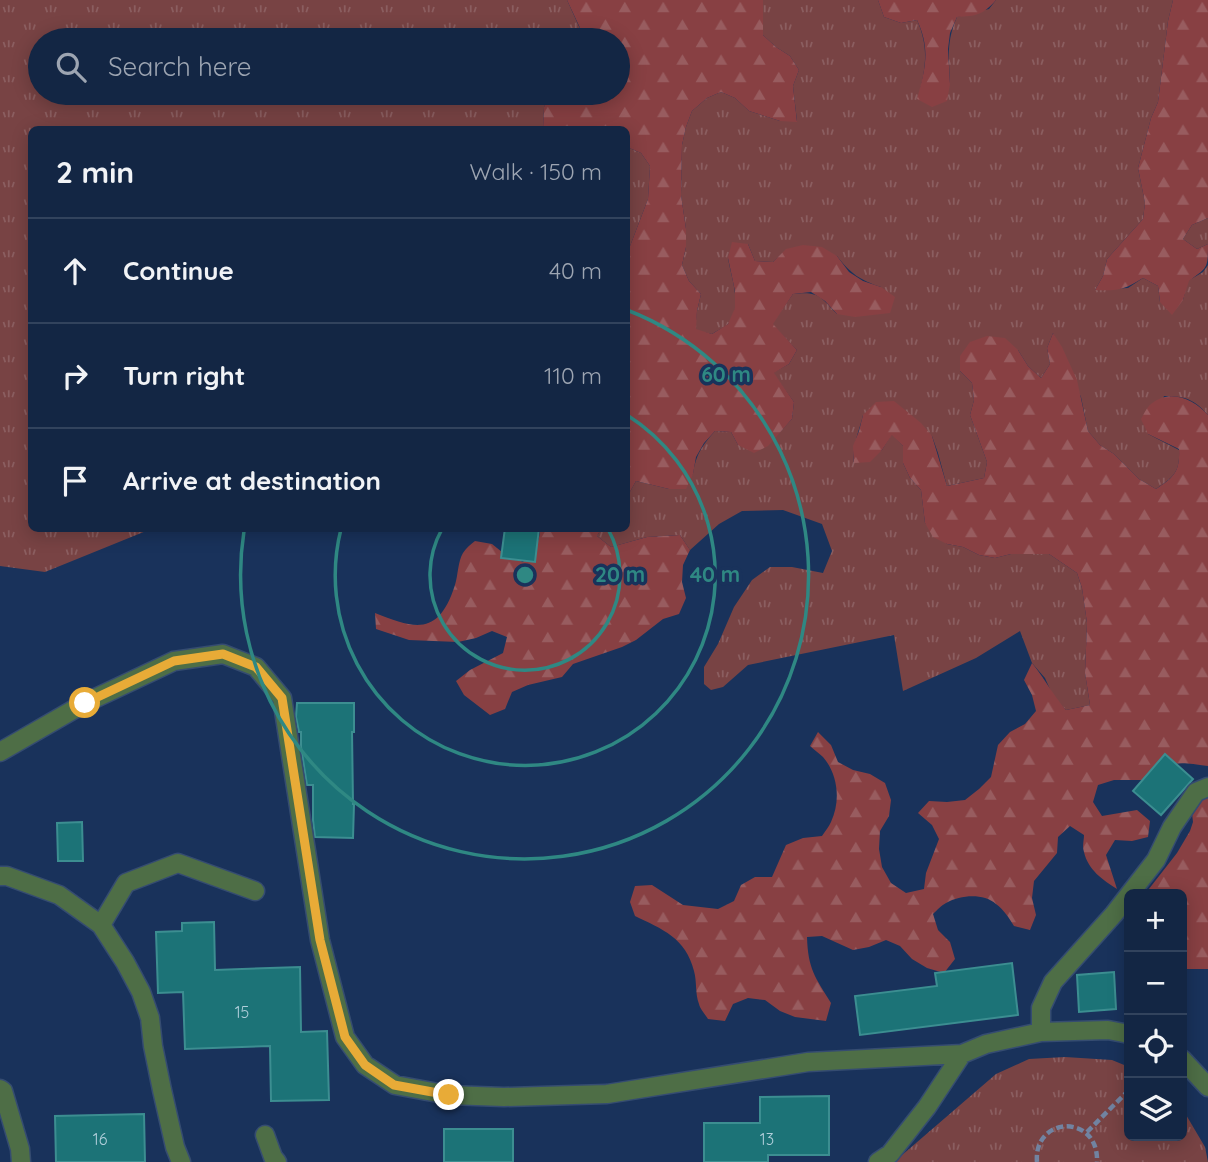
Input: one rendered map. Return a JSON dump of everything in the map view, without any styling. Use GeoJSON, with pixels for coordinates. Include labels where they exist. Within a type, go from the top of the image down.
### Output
{"type":"FeatureCollection","features":[{"type":"Feature","properties":{"kind":"street"},"geometry":{"type":"LineString","coordinates":[[0,752],[85,703],[174,661],[223,654],[256,667],[282,698],[320,940],[345,1037],[365,1065],[394,1085],[449,1095],[491,1097],[607,1094],[808,1062],[962,1054],[986,1044],[1041,1032],[1108,1030],[1124,1033]]}},
{"type":"Feature","properties":{"kind":"street"},"geometry":{"type":"LineString","coordinates":[[1041,1032],[1041,1008],[1053,982],[1114,914],[1156,860],[1172,827],[1196,792],[1208,787]]}},
{"type":"Feature","properties":{"kind":"street"},"geometry":{"type":"LineString","coordinates":[[101,925],[126,883],[178,863],[255,891]]}},
{"type":"Feature","properties":{"kind":"street"},"geometry":{"type":"LineString","coordinates":[[0,876],[7,876],[59,895],[101,925],[141,992],[150,1018],[162,1090],[181,1162]]}},
{"type":"Feature","properties":{"kind":"street"},"geometry":{"type":"LineString","coordinates":[[878,1162],[890,1154],[927,1108],[962,1054]]}},
{"type":"Feature","properties":{"kind":"street"},"geometry":{"type":"LineString","coordinates":[[1187,1064],[1208,1087]]}},
{"type":"Feature","properties":{"kind":"street"},"geometry":{"type":"LineString","coordinates":[[0,1088],[21,1162]]}},
{"type":"Feature","properties":{"kind":"street"},"geometry":{"type":"LineString","coordinates":[[265,1135],[277,1162]]}},
{"type":"Feature","properties":{"kind":"path"},"geometry":{"type":"LineString","coordinates":[[1087,1132],[1124,1094]]}},
{"type":"Feature","properties":{"kind":"path"},"geometry":{"type":"LineString","coordinates":[[1037,1162],[1038,1146],[1044,1135],[1055,1128],[1067,1126],[1087,1132],[1096,1147],[1097,1162]]}},
{"type":"Feature","properties":{"kind":"green space"},"geometry":{"type":"Polygon","coordinates":[[[0,0],[567,0],[580,28],[28,28],[28,105],[545,105],[543,126],[28,126],[28,532],[144,532],[45,572],[0,566],[0,0]]]}},
{"type":"Feature","properties":{"kind":"green space"},"geometry":{"type":"Polygon","coordinates":[[[567,0],[763,0],[763,35],[790,56],[799,70],[793,86],[797,122],[780,121],[749,111],[735,98],[721,92],[707,98],[692,111],[682,145],[681,195],[686,247],[682,265],[689,281],[701,294],[696,329],[712,334],[728,324],[735,308],[735,291],[728,258],[732,242],[748,244],[755,261],[773,262],[786,249],[803,245],[822,247],[837,256],[849,272],[863,281],[881,287],[895,297],[890,313],[855,317],[837,314],[825,301],[811,292],[793,294],[773,324],[797,350],[789,364],[774,373],[794,402],[792,419],[768,446],[754,453],[738,445],[731,432],[715,431],[696,457],[693,474],[686,489],[669,489],[636,481],[630,492],[630,246],[648,199],[650,166],[641,153],[630,148],[630,126],[543,126],[545,105],[630,105],[630,28],[580,28],[567,0]]]}},
{"type":"Feature","properties":{"kind":"green space"},"geometry":{"type":"Polygon","coordinates":[[[763,0],[878,0],[884,17],[901,23],[917,20],[925,50],[918,99],[950,84],[950,42],[957,17],[989,9],[996,0],[1173,0],[1158,102],[1138,168],[1145,203],[1143,219],[1107,259],[1103,276],[1095,290],[1128,288],[1143,278],[1158,286],[1160,302],[1183,300],[1188,281],[1203,272],[1208,265],[1208,415],[1189,400],[1164,396],[1148,434],[1179,450],[1175,473],[1156,489],[1139,479],[1114,454],[1100,445],[1088,431],[1081,397],[1053,333],[1047,348],[1050,364],[1041,378],[1028,366],[1018,350],[960,371],[972,383],[974,400],[970,415],[987,462],[984,478],[947,486],[932,436],[863,415],[854,450],[854,463],[882,450],[892,434],[903,446],[903,463],[910,478],[921,490],[925,523],[947,544],[995,558],[1011,554],[1049,554],[1077,573],[1087,623],[1085,673],[1090,705],[1066,710],[1053,696],[1045,678],[1032,663],[1020,631],[976,658],[903,691],[894,635],[748,665],[723,687],[711,690],[704,684],[704,667],[718,644],[734,607],[752,580],[770,567],[792,567],[823,573],[832,551],[822,524],[783,510],[742,511],[719,524],[690,550],[680,535],[647,537],[611,547],[597,536],[599,532],[630,532],[630,492],[636,481],[669,489],[693,474],[700,451],[715,431],[731,432],[738,445],[780,432],[792,419],[794,402],[773,373],[789,364],[797,350],[772,324],[793,294],[808,293],[818,296],[837,314],[881,287],[856,276],[837,256],[786,250],[773,262],[755,261],[748,244],[728,258],[736,302],[732,318],[727,325],[712,334],[695,330],[701,294],[689,281],[682,265],[686,229],[681,195],[682,145],[686,127],[692,111],[707,98],[721,92],[735,98],[749,111],[780,121],[797,121],[793,86],[799,70],[790,56],[763,35],[763,0]]]}},
{"type":"Feature","properties":{"kind":"green space"},"geometry":{"type":"Polygon","coordinates":[[[878,0],[996,0],[979,14],[957,17],[950,33],[948,49],[950,84],[947,101],[932,107],[917,99],[925,50],[917,20],[901,23],[884,17],[878,0]]]}},
{"type":"Feature","properties":{"kind":"green space"},"geometry":{"type":"Polygon","coordinates":[[[1173,0],[1208,0],[1208,218],[1192,225],[1183,239],[1197,249],[1208,244],[1208,258],[1206,266],[1189,281],[1183,300],[1172,315],[1160,302],[1158,286],[1143,278],[1120,289],[1095,290],[1103,276],[1107,259],[1143,219],[1145,203],[1138,168],[1158,102],[1173,0]]]}},
{"type":"Feature","properties":{"kind":"green space"},"geometry":{"type":"Polygon","coordinates":[[[630,148],[641,153],[650,166],[648,199],[630,246],[630,148]]]}},
{"type":"Feature","properties":{"kind":"green space"},"geometry":{"type":"Polygon","coordinates":[[[1208,218],[1208,244],[1197,249],[1183,239],[1192,225],[1208,218]]]}},
{"type":"Feature","properties":{"kind":"green space"},"geometry":{"type":"Polygon","coordinates":[[[1053,333],[1077,380],[1088,431],[1139,479],[1156,489],[1175,473],[1179,449],[1148,434],[1141,419],[1147,409],[1158,399],[1174,396],[1189,400],[1208,415],[1208,766],[1170,765],[1149,780],[1114,780],[1098,785],[1093,802],[1102,816],[1137,810],[1150,821],[1148,837],[1132,841],[1115,840],[1106,855],[1117,889],[1093,869],[1083,850],[1084,835],[1070,826],[1058,837],[1057,853],[1034,881],[1032,898],[1036,915],[1030,930],[1014,926],[1001,909],[985,898],[965,897],[946,903],[933,914],[938,930],[950,942],[955,959],[944,973],[927,968],[912,959],[900,946],[886,940],[853,950],[822,936],[807,937],[813,972],[831,1003],[826,1021],[795,1017],[780,1011],[765,1000],[748,998],[733,1004],[725,1021],[708,1019],[700,1006],[694,971],[685,950],[672,936],[635,916],[630,902],[635,886],[652,885],[683,905],[718,909],[734,901],[741,885],[755,877],[772,877],[786,845],[803,838],[822,836],[834,814],[837,797],[832,771],[823,757],[810,746],[818,732],[831,745],[838,762],[885,783],[891,800],[889,816],[880,831],[882,867],[891,883],[906,893],[924,889],[926,873],[939,839],[932,825],[918,813],[929,801],[965,800],[991,777],[998,745],[1010,732],[1025,724],[1036,711],[1024,680],[1032,663],[1066,710],[1090,705],[1085,673],[1087,623],[1077,573],[1049,554],[1011,554],[995,558],[979,555],[933,537],[925,523],[921,490],[910,478],[903,463],[903,446],[892,435],[870,462],[854,463],[853,446],[863,415],[876,402],[894,401],[921,423],[932,436],[947,486],[984,478],[987,462],[970,415],[974,400],[972,383],[960,371],[960,356],[970,342],[987,336],[1005,338],[1041,378],[1050,364],[1047,348],[1053,333]]]}},
{"type":"Feature","properties":{"kind":"green space"},"geometry":{"type":"Polygon","coordinates":[[[540,532],[599,532],[597,536],[611,547],[647,537],[680,535],[690,550],[683,565],[682,582],[686,598],[679,614],[663,619],[636,640],[622,647],[573,664],[562,677],[528,685],[512,692],[505,709],[490,715],[464,695],[456,681],[470,670],[503,653],[507,637],[492,631],[458,642],[409,640],[376,629],[375,613],[415,625],[434,620],[442,613],[455,585],[461,556],[475,541],[492,544],[507,556],[523,562],[539,539],[540,532]]]}},
{"type":"Feature","properties":{"kind":"green space"},"geometry":{"type":"Polygon","coordinates":[[[1208,787],[1208,969],[1187,969],[1187,889],[1149,889],[1177,853],[1190,831],[1192,813],[1208,787]]]}},
{"type":"Feature","properties":{"kind":"green space"},"geometry":{"type":"Polygon","coordinates":[[[1065,1057],[1112,1060],[1124,1065],[1124,1141],[1187,1141],[1187,1116],[1205,1147],[1208,1162],[894,1162],[996,1074],[1029,1059],[1065,1057]]]}},
{"type":"Feature","properties":{"kind":"building"},"geometry":{"type":"Polygon","coordinates":[[[504,532],[539,532],[535,562],[501,558],[504,532]]]}},
{"type":"Feature","properties":{"kind":"building"},"geometry":{"type":"Polygon","coordinates":[[[297,703],[354,703],[353,838],[315,837],[313,785],[307,785],[301,732],[296,717],[297,703]]]}},
{"type":"Feature","properties":{"kind":"building"},"geometry":{"type":"Polygon","coordinates":[[[1165,754],[1193,779],[1161,815],[1133,791],[1165,754]]]}},
{"type":"Feature","properties":{"kind":"building"},"geometry":{"type":"Polygon","coordinates":[[[82,822],[83,861],[58,861],[57,823],[82,822]]]}},
{"type":"Feature","properties":{"kind":"building"},"geometry":{"type":"Polygon","coordinates":[[[214,922],[215,970],[300,967],[301,1032],[327,1031],[329,1100],[271,1101],[270,1046],[185,1049],[183,992],[158,993],[156,932],[182,931],[182,923],[214,922]]]}},
{"type":"Feature","properties":{"kind":"building"},"geometry":{"type":"Polygon","coordinates":[[[1012,963],[1018,1015],[860,1035],[855,996],[937,986],[935,973],[1012,963]]]}},
{"type":"Feature","properties":{"kind":"building"},"geometry":{"type":"Polygon","coordinates":[[[1114,972],[1116,1009],[1079,1012],[1077,975],[1114,972]]]}},
{"type":"Feature","properties":{"kind":"building"},"geometry":{"type":"Polygon","coordinates":[[[829,1096],[829,1155],[768,1155],[768,1162],[704,1162],[704,1123],[760,1123],[760,1097],[829,1096]]]}},
{"type":"Feature","properties":{"kind":"building"},"geometry":{"type":"Polygon","coordinates":[[[144,1114],[145,1162],[56,1162],[55,1116],[144,1114]]]}},
{"type":"Feature","properties":{"kind":"building"},"geometry":{"type":"Polygon","coordinates":[[[444,1129],[513,1129],[513,1162],[444,1162],[444,1129]]]}},
{"type":"Feature","properties":{"kind":"route"},"geometry":{"type":"LineString","coordinates":[[85,703],[174,661],[223,654],[256,667],[282,698],[320,940],[345,1037],[365,1065],[394,1085],[449,1095]]}}]}
